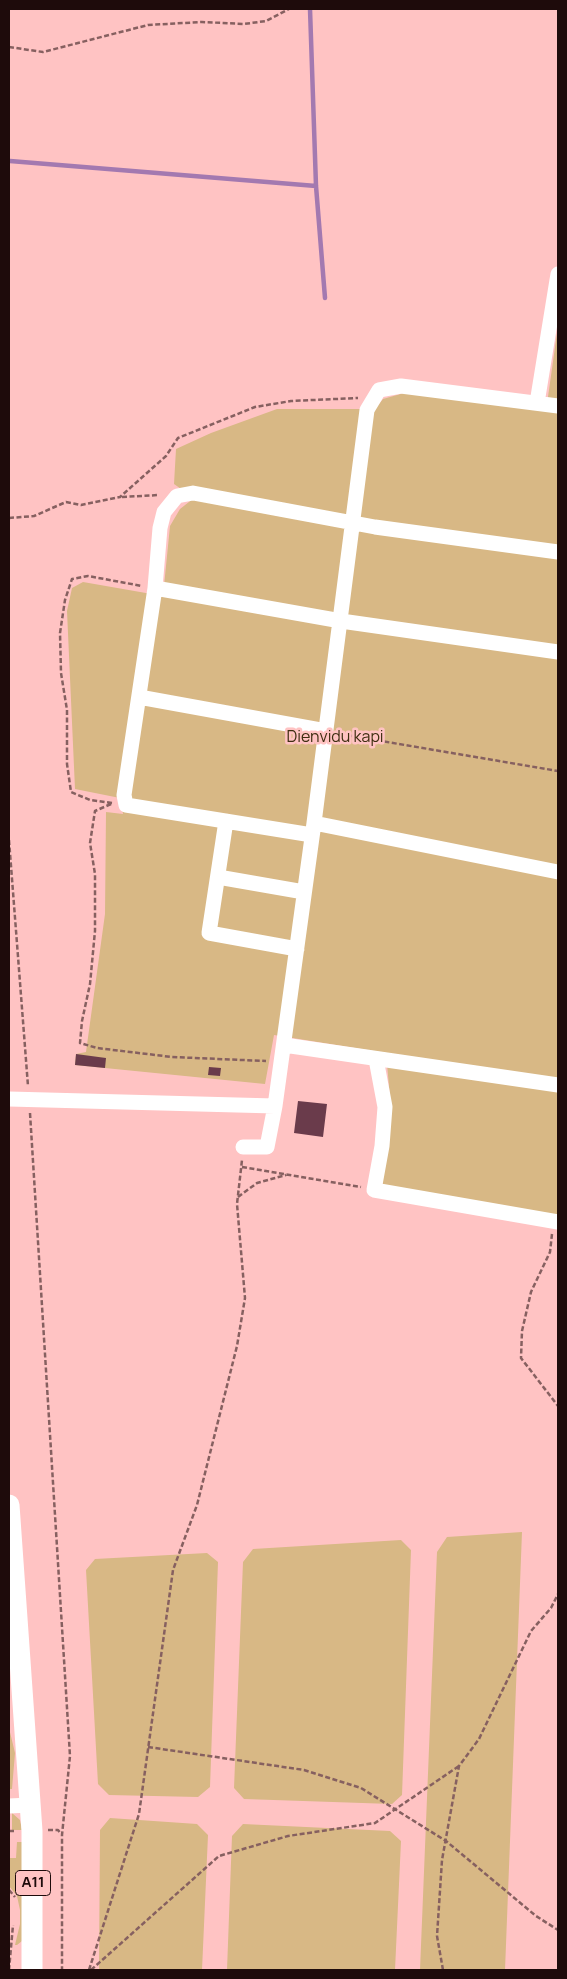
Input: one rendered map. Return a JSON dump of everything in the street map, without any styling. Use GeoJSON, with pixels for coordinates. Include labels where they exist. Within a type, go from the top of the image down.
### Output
{"type":"FeatureCollection","features":[{"type":"Feature","properties":{"kind":"highway","name":"A11"},"geometry":{"type":"LineString","coordinates":[[9,1505],[19,1805],[33,1888],[32,1970]]}},
{"type":"Feature","properties":{"kind":"street"},"geometry":{"type":"LineString","coordinates":[[537,403],[558,274]]}},
{"type":"Feature","properties":{"kind":"street"},"geometry":{"type":"LineString","coordinates":[[244,1147],[267,1148],[275,1106],[341,621],[367,410],[379,390],[401,386],[558,406]]}},
{"type":"Feature","properties":{"kind":"street"},"geometry":{"type":"LineString","coordinates":[[558,552],[353,523],[193,493],[177,496],[164,512],[160,528],[155,588],[139,697],[124,795],[119,804],[226,821],[313,829],[558,872]]}},
{"type":"Feature","properties":{"kind":"street"},"geometry":{"type":"LineString","coordinates":[[155,588],[341,621],[558,652]]}},
{"type":"Feature","properties":{"kind":"street"},"geometry":{"type":"LineString","coordinates":[[139,697],[326,731]]}},
{"type":"Feature","properties":{"kind":"street"},"geometry":{"type":"LineString","coordinates":[[226,821],[209,932],[296,950]]}},
{"type":"Feature","properties":{"kind":"street"},"geometry":{"type":"LineString","coordinates":[[218,878],[304,892]]}},
{"type":"Feature","properties":{"kind":"street"},"geometry":{"type":"LineString","coordinates":[[284,1044],[558,1085]]}},
{"type":"Feature","properties":{"kind":"street"},"geometry":{"type":"LineString","coordinates":[[376,1059],[385,1107],[382,1146],[374,1190],[555,1221]]}},
{"type":"Feature","properties":{"kind":"street"},"geometry":{"type":"LineString","coordinates":[[9,1099],[29,1098],[275,1106]]}},
{"type":"Feature","properties":{"kind":"path"},"geometry":{"type":"LineString","coordinates":[[9,47],[43,52],[148,25],[202,22],[244,24],[266,21],[289,9]]}},
{"type":"Feature","properties":{"kind":"path"},"geometry":{"type":"LineString","coordinates":[[120,497],[166,456],[178,438],[255,407],[291,401],[375,397]]}},
{"type":"Feature","properties":{"kind":"path"},"geometry":{"type":"LineString","coordinates":[[9,518],[34,516],[66,502],[80,505],[120,497],[150,494],[177,496]]}},
{"type":"Feature","properties":{"kind":"path"},"geometry":{"type":"LineString","coordinates":[[119,804],[90,800],[71,792],[67,764],[67,710],[61,673],[60,633],[65,600],[72,579],[88,576],[155,588]]}},
{"type":"Feature","properties":{"kind":"path"},"geometry":{"type":"LineString","coordinates":[[326,731],[558,771]]}},
{"type":"Feature","properties":{"kind":"path"},"geometry":{"type":"LineString","coordinates":[[119,804],[95,811],[90,843],[95,874],[95,931],[90,984],[82,1021],[80,1043],[97,1048],[172,1057],[280,1062]]}},
{"type":"Feature","properties":{"kind":"path"},"geometry":{"type":"LineString","coordinates":[[9,840],[29,1098],[70,1756],[62,1835],[62,1970]]}},
{"type":"Feature","properties":{"kind":"path"},"geometry":{"type":"LineString","coordinates":[[90,1970],[139,1814],[173,1570],[197,1505],[238,1346],[245,1298],[238,1197],[244,1147]]}},
{"type":"Feature","properties":{"kind":"path"},"geometry":{"type":"LineString","coordinates":[[242,1167],[374,1190]]}},
{"type":"Feature","properties":{"kind":"path"},"geometry":{"type":"LineString","coordinates":[[238,1197],[257,1183],[287,1175]]}},
{"type":"Feature","properties":{"kind":"path"},"geometry":{"type":"LineString","coordinates":[[555,1221],[550,1252],[529,1300],[522,1331],[521,1358],[558,1406]]}},
{"type":"Feature","properties":{"kind":"path"},"geometry":{"type":"LineString","coordinates":[[90,1970],[219,1856],[288,1836],[375,1823],[459,1766],[479,1739],[531,1631],[551,1608],[558,1594]]}},
{"type":"Feature","properties":{"kind":"path"},"geometry":{"type":"LineString","coordinates":[[148,1747],[304,1770],[361,1788],[446,1841],[536,1916],[558,1930]]}},
{"type":"Feature","properties":{"kind":"path"},"geometry":{"type":"LineString","coordinates":[[443,1970],[437,1936],[446,1841],[459,1766]]}},
{"type":"Feature","properties":{"kind":"path"},"geometry":{"type":"LineString","coordinates":[[42,1830],[58,1830],[62,1835]]}},
{"type":"Feature","properties":{"kind":"path"},"geometry":{"type":"LineString","coordinates":[[9,1890],[16,1900]]}},
{"type":"Feature","properties":{"kind":"path"},"geometry":{"type":"LineString","coordinates":[[9,1970],[10,1938],[15,1918]]}},
{"type":"Feature","properties":{"kind":"green space","name":"Dienvidu kapi"},"geometry":{"type":"Polygon","coordinates":[[[558,326],[558,1216],[383,1186],[382,1172],[390,1097],[386,1053],[274,1035],[265,1084],[75,1065],[76,1054],[86,1052],[105,914],[106,812],[123,814],[120,798],[75,789],[67,611],[72,588],[83,582],[163,596],[170,526],[180,509],[194,498],[174,484],[176,449],[211,433],[277,409],[375,409],[383,399],[404,393],[546,411],[558,326]]]}},
{"type":"Feature","properties":{"kind":"green space"},"geometry":{"type":"Polygon","coordinates":[[[522,1532],[505,1970],[420,1970],[437,1552],[447,1537],[522,1532]]]}},
{"type":"Feature","properties":{"kind":"green space"},"geometry":{"type":"Polygon","coordinates":[[[401,1540],[411,1550],[402,1795],[392,1804],[244,1799],[234,1788],[243,1562],[253,1549],[401,1540]]]}},
{"type":"Feature","properties":{"kind":"green space"},"geometry":{"type":"Polygon","coordinates":[[[207,1553],[218,1562],[210,1787],[198,1797],[109,1795],[98,1784],[86,1570],[95,1559],[207,1553]]]}},
{"type":"Feature","properties":{"kind":"green space"},"geometry":{"type":"Polygon","coordinates":[[[9,1728],[15,1753],[12,1789],[9,1789],[9,1728]]]}},
{"type":"Feature","properties":{"kind":"green space"},"geometry":{"type":"Polygon","coordinates":[[[12,1813],[20,1820],[22,1830],[12,1830],[12,1813]]]}},
{"type":"Feature","properties":{"kind":"green space"},"geometry":{"type":"Polygon","coordinates":[[[110,1818],[197,1824],[208,1835],[202,1970],[99,1970],[100,1830],[110,1818]]]}},
{"type":"Feature","properties":{"kind":"green space"},"geometry":{"type":"Polygon","coordinates":[[[243,1824],[390,1831],[401,1841],[395,1970],[227,1970],[232,1836],[243,1824]]]}},
{"type":"Feature","properties":{"kind":"green space"},"geometry":{"type":"Polygon","coordinates":[[[17,1842],[22,1842],[22,1941],[15,1945],[20,1924],[20,1910],[17,1896],[9,1886],[9,1858],[16,1858],[17,1842]]]}},
{"type":"Feature","properties":{"kind":"building"},"geometry":{"type":"Polygon","coordinates":[[[76,1054],[106,1058],[105,1068],[75,1065],[76,1054]]]}},
{"type":"Feature","properties":{"kind":"building"},"geometry":{"type":"Polygon","coordinates":[[[209,1067],[221,1068],[220,1076],[208,1075],[209,1067]]]}},
{"type":"Feature","properties":{"kind":"building"},"geometry":{"type":"Polygon","coordinates":[[[298,1101],[327,1104],[323,1137],[294,1133],[298,1101]]]}},
{"type":"Feature","properties":{"kind":"waterway"},"geometry":{"type":"LineString","coordinates":[[310,9],[316,186],[325,298]]}},
{"type":"Feature","properties":{"kind":"waterway"},"geometry":{"type":"LineString","coordinates":[[10,161],[316,186]]}}]}
